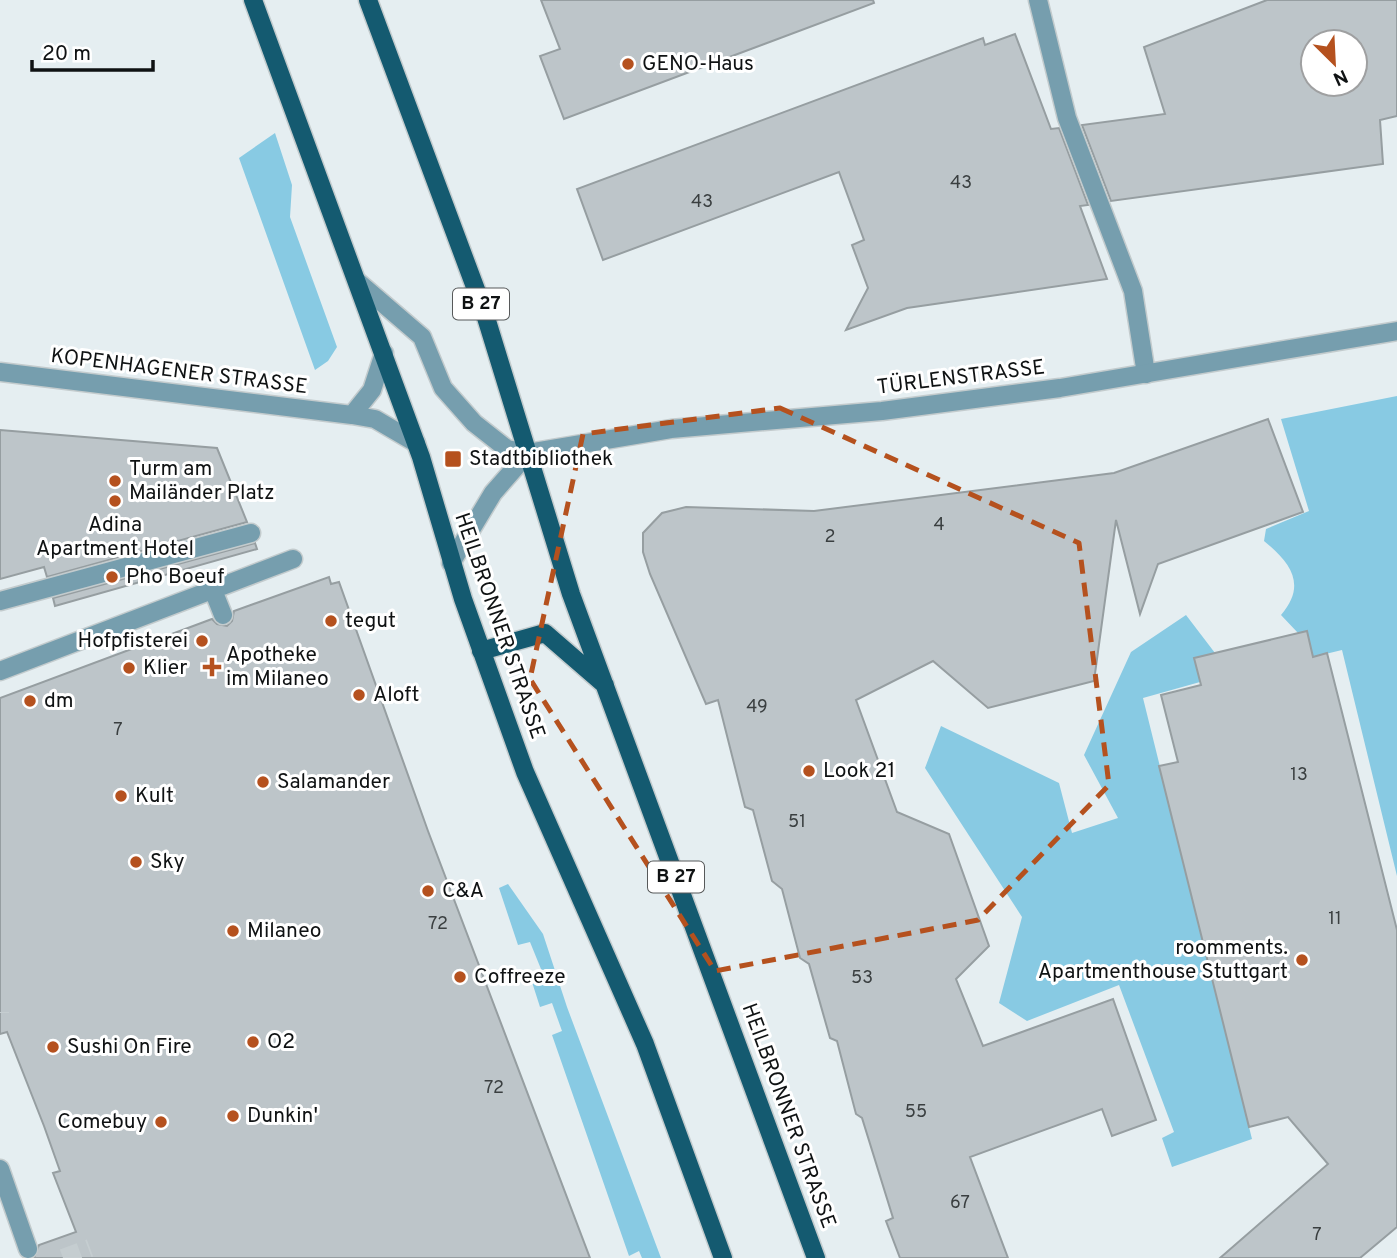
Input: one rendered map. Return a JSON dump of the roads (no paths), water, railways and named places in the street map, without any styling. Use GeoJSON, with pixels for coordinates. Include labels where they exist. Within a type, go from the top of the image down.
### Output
{"type":"FeatureCollection","features":[{"type":"Feature","properties":{"kind":"main road","name":"HEILBRONNER STRASSE"},"geometry":{"type":"LineString","coordinates":[[253,0],[416,443],[451,563],[481,651],[555,843],[645,1044],[723,1258]]}},
{"type":"Feature","properties":{"kind":"main road","name":"HEILBRONNER STRASSE"},"geometry":{"type":"LineString","coordinates":[[368,0],[484,311],[560,561],[816,1258]]}},
{"type":"Feature","properties":{"kind":"main road"},"geometry":{"type":"LineString","coordinates":[[481,651],[545,633],[607,687]]}},
{"type":"Feature","properties":{"kind":"street"},"geometry":{"type":"LineString","coordinates":[[1038,0],[1067,118],[1133,291],[1146,374]]}},
{"type":"Feature","properties":{"kind":"street"},"geometry":{"type":"LineString","coordinates":[[358,282],[422,337],[443,388],[474,423],[507,449],[528,453]]}},
{"type":"Feature","properties":{"kind":"street","name":"TÜRLENSTRASSE"},"geometry":{"type":"LineString","coordinates":[[528,453],[671,429],[882,411],[1060,388],[1397,331]]}},
{"type":"Feature","properties":{"kind":"street"},"geometry":{"type":"LineString","coordinates":[[352,415],[372,390],[384,353]]}},
{"type":"Feature","properties":{"kind":"street","name":"KOPENHAGENER STRASSE"},"geometry":{"type":"LineString","coordinates":[[0,372],[352,415],[375,419],[416,443]]}},
{"type":"Feature","properties":{"kind":"street"},"geometry":{"type":"LineString","coordinates":[[451,563],[493,493],[528,453]]}},
{"type":"Feature","properties":{"kind":"street"},"geometry":{"type":"LineString","coordinates":[[0,601],[251,533]]}},
{"type":"Feature","properties":{"kind":"street"},"geometry":{"type":"LineString","coordinates":[[0,671],[293,559]]}},
{"type":"Feature","properties":{"kind":"street"},"geometry":{"type":"LineString","coordinates":[[213,590],[223,615]]}},
{"type":"Feature","properties":{"kind":"street"},"geometry":{"type":"LineString","coordinates":[[0,1168],[28,1250]]}},
{"type":"Feature","properties":{"kind":"tunnel"},"geometry":{"type":"LineString","coordinates":[[63,1258],[90,1248]]}},
{"type":"Feature","properties":{"kind":"place","name":"GENO-Haus"},"geometry":{"type":"Point","coordinates":[628,64]}},
{"type":"Feature","properties":{"kind":"place","name":"Stadtbibliothek"},"geometry":{"type":"Point","coordinates":[453,459]}},
{"type":"Feature","properties":{"kind":"place","name":"Turm am Mailänder Platz"},"geometry":{"type":"Point","coordinates":[115,481]}},
{"type":"Feature","properties":{"kind":"place","name":"Adina Apartment Hotel"},"geometry":{"type":"Point","coordinates":[115,501]}},
{"type":"Feature","properties":{"kind":"place","name":"Pho Boeuf"},"geometry":{"type":"Point","coordinates":[112,577]}},
{"type":"Feature","properties":{"kind":"place","name":"tegut"},"geometry":{"type":"Point","coordinates":[331,621]}},
{"type":"Feature","properties":{"kind":"place","name":"Hofpfisterei"},"geometry":{"type":"Point","coordinates":[202,641]}},
{"type":"Feature","properties":{"kind":"place","name":"Apotheke im Milaneo"},"geometry":{"type":"Point","coordinates":[212,667]}},
{"type":"Feature","properties":{"kind":"place","name":"Klier"},"geometry":{"type":"Point","coordinates":[129,668]}},
{"type":"Feature","properties":{"kind":"place","name":"Aloft"},"geometry":{"type":"Point","coordinates":[359,695]}},
{"type":"Feature","properties":{"kind":"place","name":"dm"},"geometry":{"type":"Point","coordinates":[30,701]}},
{"type":"Feature","properties":{"kind":"place","name":"Look 21"},"geometry":{"type":"Point","coordinates":[809,771]}},
{"type":"Feature","properties":{"kind":"place","name":"Salamander"},"geometry":{"type":"Point","coordinates":[263,782]}},
{"type":"Feature","properties":{"kind":"place","name":"Kult"},"geometry":{"type":"Point","coordinates":[121,796]}},
{"type":"Feature","properties":{"kind":"place","name":"Sky"},"geometry":{"type":"Point","coordinates":[136,862]}},
{"type":"Feature","properties":{"kind":"place","name":"C&A"},"geometry":{"type":"Point","coordinates":[428,891]}},
{"type":"Feature","properties":{"kind":"place","name":"Milaneo"},"geometry":{"type":"Point","coordinates":[233,931]}},
{"type":"Feature","properties":{"kind":"place","name":"roomments. Apartmenthouse Stuttgart"},"geometry":{"type":"Point","coordinates":[1302,960]}},
{"type":"Feature","properties":{"kind":"place","name":"Coffreeze"},"geometry":{"type":"Point","coordinates":[460,977]}},
{"type":"Feature","properties":{"kind":"place","name":"O2"},"geometry":{"type":"Point","coordinates":[253,1042]}},
{"type":"Feature","properties":{"kind":"place","name":"Sushi On Fire"},"geometry":{"type":"Point","coordinates":[53,1047]}},
{"type":"Feature","properties":{"kind":"place","name":"Dunkin'"},"geometry":{"type":"Point","coordinates":[233,1116]}},
{"type":"Feature","properties":{"kind":"place","name":"Comebuy"},"geometry":{"type":"Point","coordinates":[161,1122]}}]}
